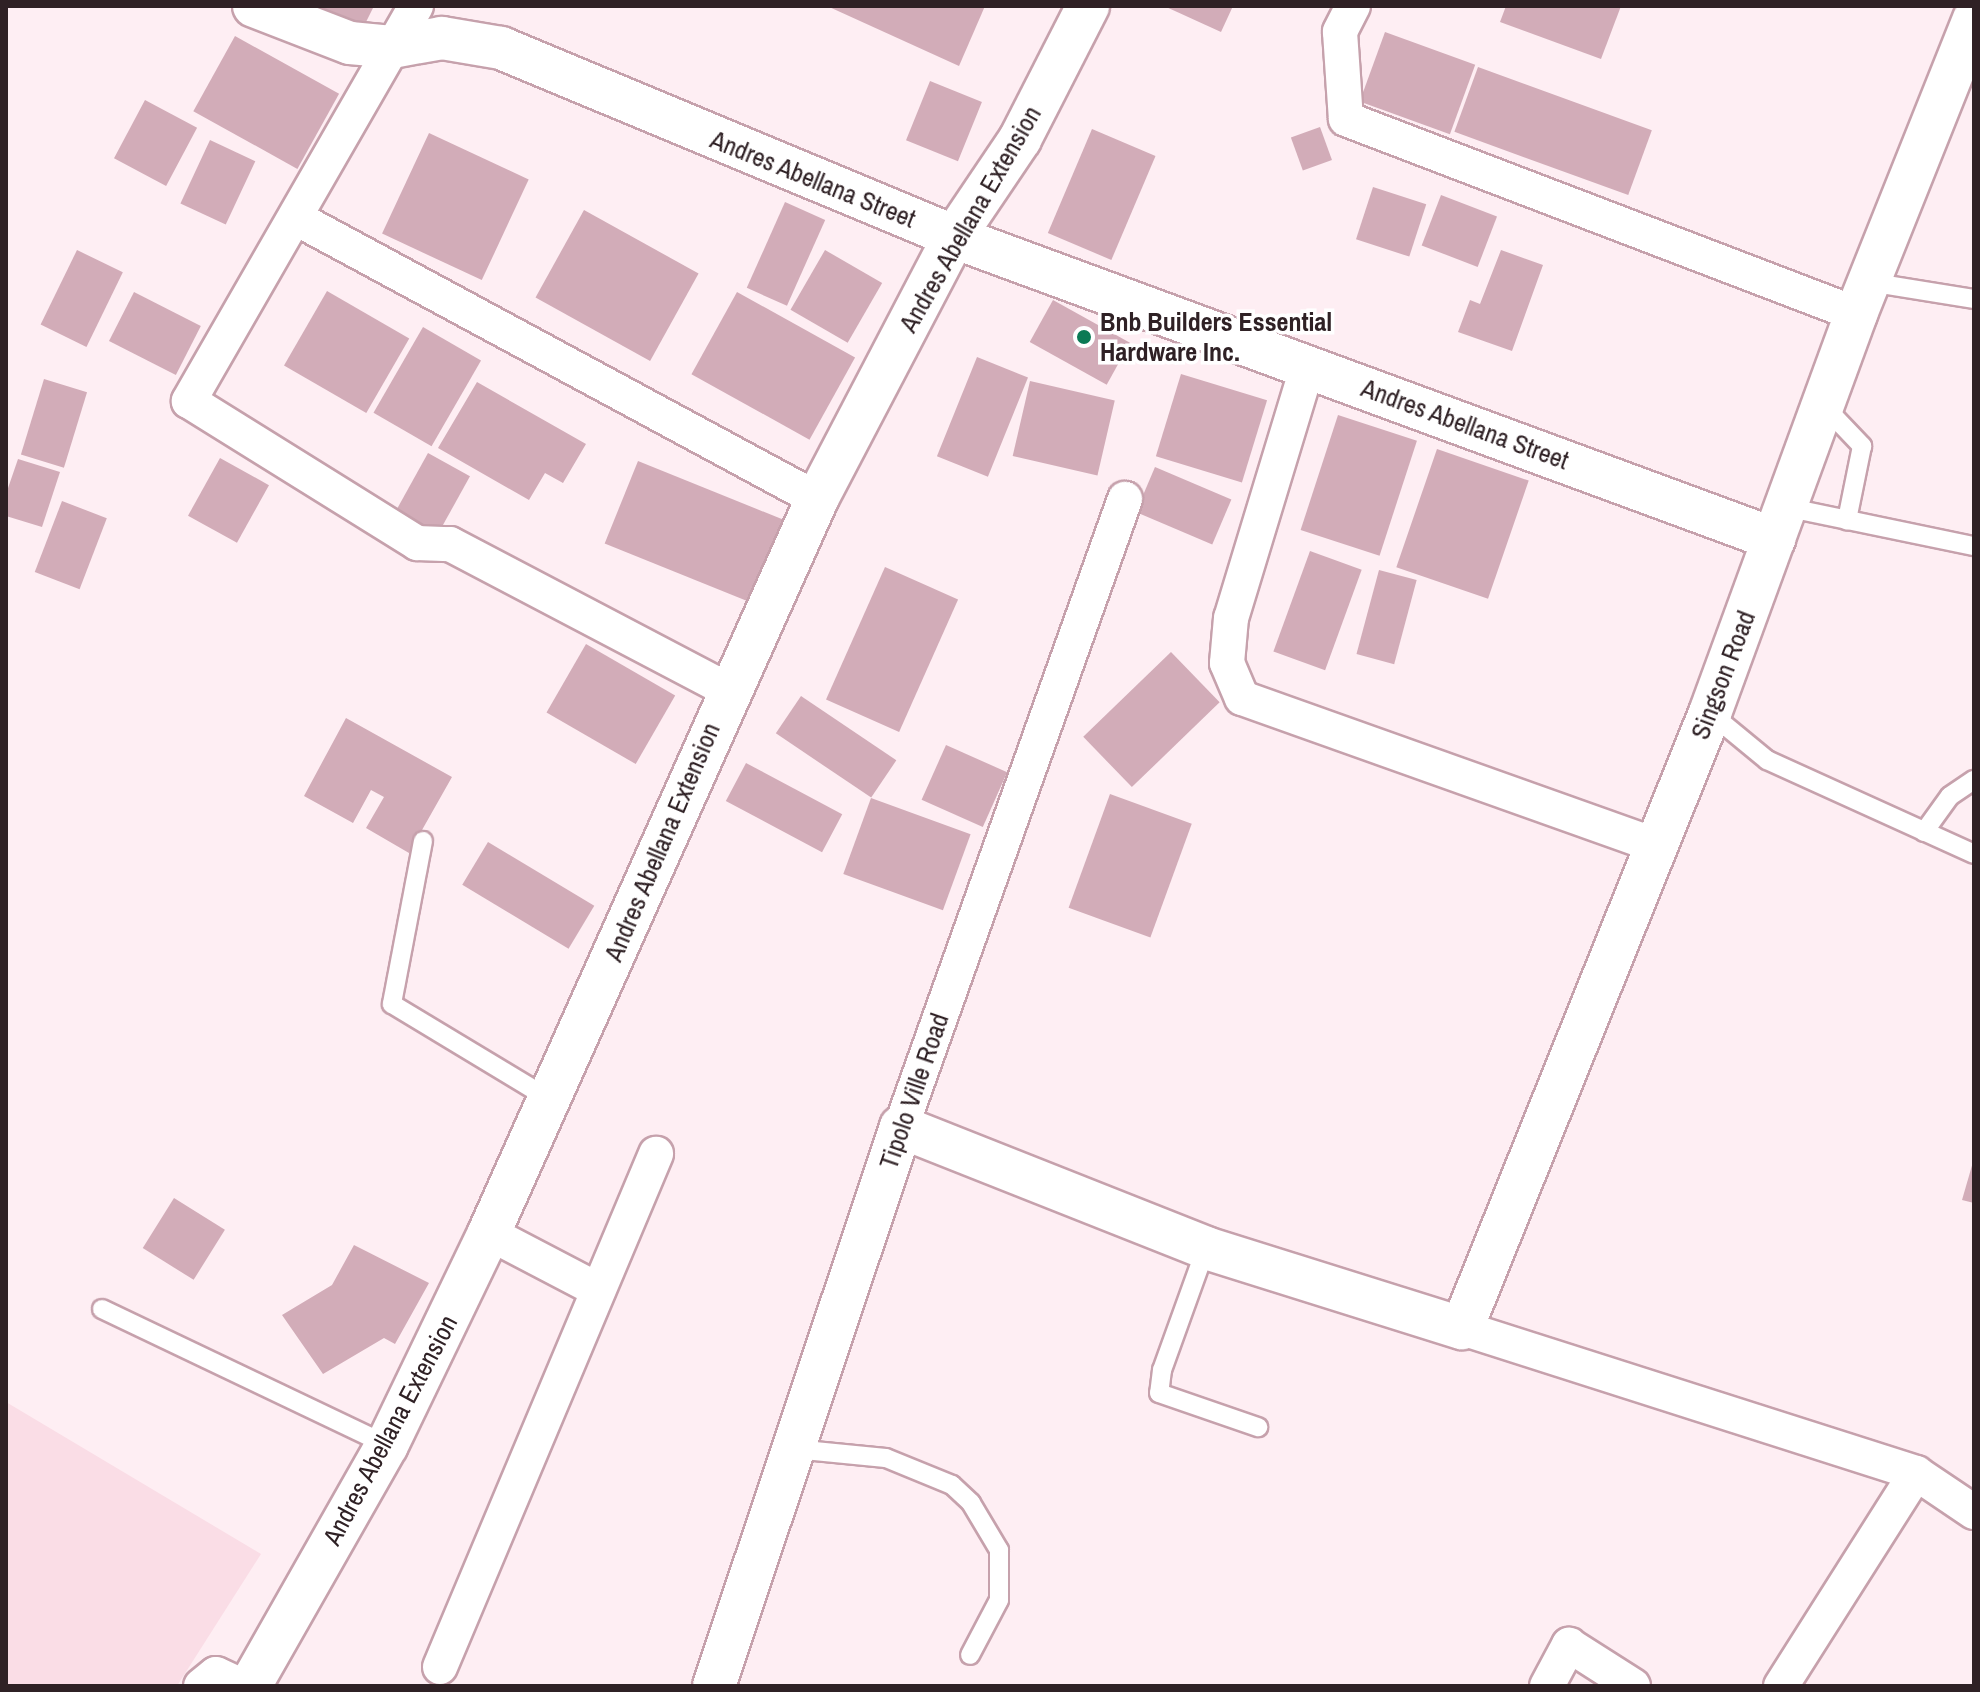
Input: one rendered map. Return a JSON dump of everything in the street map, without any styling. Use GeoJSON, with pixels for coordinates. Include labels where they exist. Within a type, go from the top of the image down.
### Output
{"type":"FeatureCollection","features":[{"type":"Feature","properties":{"kind":"street","name":"Andres Abellana Street"},"geometry":{"type":"LineString","coordinates":[[254,6],[350,43],[392,47],[442,38],[501,48],[954,237],[1308,365],[1779,523]]}},
{"type":"Feature","properties":{"kind":"street"},"geometry":{"type":"LineString","coordinates":[[416,6],[189,401],[417,543],[450,544],[728,690]]}},
{"type":"Feature","properties":{"kind":"street"},"geometry":{"type":"LineString","coordinates":[[1353,6],[1340,32],[1346,119],[1862,298]]}},
{"type":"Feature","properties":{"kind":"street","name":"Andres Abellana Extension"},"geometry":{"type":"LineString","coordinates":[[250,1686],[387,1445],[489,1233],[551,1100],[728,690],[817,499],[954,237],[1020,139],[1077,10]]}},
{"type":"Feature","properties":{"kind":"street","name":"Singson Road"},"geometry":{"type":"LineString","coordinates":[[1462,1328],[1654,845],[1710,713],[1862,298],[1969,43]]}},
{"type":"Feature","properties":{"kind":"street"},"geometry":{"type":"LineString","coordinates":[[296,218],[817,499]]}},
{"type":"Feature","properties":{"kind":"street"},"geometry":{"type":"LineString","coordinates":[[1308,365],[1231,618],[1227,663],[1242,698],[1654,845]]}},
{"type":"Feature","properties":{"kind":"street","name":"Tipolo Ville Road"},"geometry":{"type":"LineString","coordinates":[[714,1686],[901,1127],[1125,499]]}},
{"type":"Feature","properties":{"kind":"street"},"geometry":{"type":"LineString","coordinates":[[901,1127],[1206,1248],[1916,1473],[1974,1512]]}},
{"type":"Feature","properties":{"kind":"street"},"geometry":{"type":"LineString","coordinates":[[440,1667],[656,1154]]}},
{"type":"Feature","properties":{"kind":"street"},"geometry":{"type":"LineString","coordinates":[[489,1233],[598,1290]]}},
{"type":"Feature","properties":{"kind":"street"},"geometry":{"type":"LineString","coordinates":[[1781,1686],[1916,1473]]}},
{"type":"Feature","properties":{"kind":"street"},"geometry":{"type":"LineString","coordinates":[[1547,1686],[1569,1645],[1633,1686]]}},
{"type":"Feature","properties":{"kind":"street"},"geometry":{"type":"LineString","coordinates":[[201,1686],[216,1674],[242,1686]]}},
{"type":"Feature","properties":{"kind":"lane"},"geometry":{"type":"LineString","coordinates":[[1862,298],[1974,299]]}},
{"type":"Feature","properties":{"kind":"lane"},"geometry":{"type":"LineString","coordinates":[[1823,405],[1862,446],[1847,520]]}},
{"type":"Feature","properties":{"kind":"lane"},"geometry":{"type":"LineString","coordinates":[[1779,523],[1847,520],[1974,546]]}},
{"type":"Feature","properties":{"kind":"lane"},"geometry":{"type":"LineString","coordinates":[[1710,713],[1767,760],[1974,854]]}},
{"type":"Feature","properties":{"kind":"lane"},"geometry":{"type":"LineString","coordinates":[[1924,832],[1950,796],[1974,780]]}},
{"type":"Feature","properties":{"kind":"lane"},"geometry":{"type":"LineString","coordinates":[[423,841],[392,1004],[551,1100]]}},
{"type":"Feature","properties":{"kind":"lane"},"geometry":{"type":"LineString","coordinates":[[1206,1248],[1162,1370],[1159,1393],[1258,1427]]}},
{"type":"Feature","properties":{"kind":"lane"},"geometry":{"type":"LineString","coordinates":[[102,1309],[387,1445]]}},
{"type":"Feature","properties":{"kind":"lane"},"geometry":{"type":"LineString","coordinates":[[794,1449],[886,1458],[952,1485],[971,1503],[999,1550],[999,1600],[970,1655]]}},
{"type":"Feature","properties":{"kind":"shaded area"},"geometry":{"type":"Polygon","coordinates":[[[6,1402],[261,1554],[177,1686],[6,1686],[6,1402]]]}},
{"type":"Feature","properties":{"kind":"building"},"geometry":{"type":"Polygon","coordinates":[[[315,6],[374,6],[362,30],[315,6]]]}},
{"type":"Feature","properties":{"kind":"building"},"geometry":{"type":"Polygon","coordinates":[[[827,6],[985,6],[959,66],[827,6]]]}},
{"type":"Feature","properties":{"kind":"building"},"geometry":{"type":"Polygon","coordinates":[[[1164,6],[1233,6],[1221,32],[1164,6]]]}},
{"type":"Feature","properties":{"kind":"building"},"geometry":{"type":"Polygon","coordinates":[[[1506,6],[1621,6],[1601,59],[1500,22],[1506,6]]]}},
{"type":"Feature","properties":{"kind":"building"},"geometry":{"type":"Polygon","coordinates":[[[1385,32],[1475,65],[1450,134],[1360,102],[1385,32]]]}},
{"type":"Feature","properties":{"kind":"building"},"geometry":{"type":"Polygon","coordinates":[[[235,36],[339,94],[297,169],[193,111],[235,36]]]}},
{"type":"Feature","properties":{"kind":"building"},"geometry":{"type":"Polygon","coordinates":[[[1478,67],[1652,130],[1628,195],[1454,132],[1478,67]]]}},
{"type":"Feature","properties":{"kind":"building"},"geometry":{"type":"Polygon","coordinates":[[[930,81],[982,102],[958,161],[906,140],[930,81]]]}},
{"type":"Feature","properties":{"kind":"building"},"geometry":{"type":"Polygon","coordinates":[[[145,100],[197,128],[166,186],[114,158],[145,100]]]}},
{"type":"Feature","properties":{"kind":"building"},"geometry":{"type":"Polygon","coordinates":[[[1320,127],[1332,160],[1303,170],[1291,138],[1320,127]]]}},
{"type":"Feature","properties":{"kind":"building"},"geometry":{"type":"Polygon","coordinates":[[[1092,129],[1156,156],[1111,260],[1048,233],[1092,129]]]}},
{"type":"Feature","properties":{"kind":"building"},"geometry":{"type":"Polygon","coordinates":[[[429,133],[529,179],[482,280],[382,234],[429,133]]]}},
{"type":"Feature","properties":{"kind":"building"},"geometry":{"type":"Polygon","coordinates":[[[210,140],[255,161],[226,225],[180,203],[210,140]]]}},
{"type":"Feature","properties":{"kind":"building"},"geometry":{"type":"Polygon","coordinates":[[[1373,187],[1426,204],[1409,257],[1356,239],[1373,187]]]}},
{"type":"Feature","properties":{"kind":"building"},"geometry":{"type":"Polygon","coordinates":[[[1441,195],[1497,217],[1478,267],[1422,245],[1441,195]]]}},
{"type":"Feature","properties":{"kind":"building"},"geometry":{"type":"Polygon","coordinates":[[[785,202],[825,220],[787,306],[747,288],[785,202]]]}},
{"type":"Feature","properties":{"kind":"building"},"geometry":{"type":"Polygon","coordinates":[[[584,210],[699,274],[650,361],[536,297],[584,210]]]}},
{"type":"Feature","properties":{"kind":"building"},"geometry":{"type":"Polygon","coordinates":[[[77,250],[123,272],[86,347],[41,325],[77,250]]]}},
{"type":"Feature","properties":{"kind":"building"},"geometry":{"type":"Polygon","coordinates":[[[825,250],[882,283],[848,343],[790,310],[825,250]]]}},
{"type":"Feature","properties":{"kind":"building"},"geometry":{"type":"Polygon","coordinates":[[[1501,250],[1543,265],[1512,351],[1458,332],[1470,300],[1480,304],[1501,250]]]}},
{"type":"Feature","properties":{"kind":"building"},"geometry":{"type":"Polygon","coordinates":[[[327,291],[409,338],[366,413],[284,365],[327,291]]]}},
{"type":"Feature","properties":{"kind":"building"},"geometry":{"type":"Polygon","coordinates":[[[134,292],[201,326],[176,375],[109,341],[134,292]]]}},
{"type":"Feature","properties":{"kind":"building"},"geometry":{"type":"Polygon","coordinates":[[[737,292],[855,357],[810,440],[691,374],[737,292]]]}},
{"type":"Feature","properties":{"kind":"building"},"geometry":{"type":"Polygon","coordinates":[[[1053,300],[1130,343],[1107,385],[1030,342],[1053,300]]]}},
{"type":"Feature","properties":{"kind":"building"},"geometry":{"type":"Polygon","coordinates":[[[423,327],[481,360],[432,446],[374,413],[423,327]]]}},
{"type":"Feature","properties":{"kind":"building"},"geometry":{"type":"Polygon","coordinates":[[[977,357],[1028,378],[988,477],[937,456],[977,357]]]}},
{"type":"Feature","properties":{"kind":"building"},"geometry":{"type":"Polygon","coordinates":[[[1181,374],[1267,400],[1242,483],[1156,456],[1181,374]]]}},
{"type":"Feature","properties":{"kind":"building"},"geometry":{"type":"Polygon","coordinates":[[[44,379],[87,392],[64,468],[21,455],[44,379]]]}},
{"type":"Feature","properties":{"kind":"building"},"geometry":{"type":"Polygon","coordinates":[[[1030,381],[1115,401],[1097,476],[1013,456],[1030,381]]]}},
{"type":"Feature","properties":{"kind":"building"},"geometry":{"type":"Polygon","coordinates":[[[477,382],[586,444],[563,483],[545,473],[529,500],[438,448],[477,382]]]}},
{"type":"Feature","properties":{"kind":"building"},"geometry":{"type":"Polygon","coordinates":[[[1338,415],[1417,441],[1380,556],[1301,530],[1338,415]]]}},
{"type":"Feature","properties":{"kind":"building"},"geometry":{"type":"Polygon","coordinates":[[[1437,449],[1529,481],[1488,599],[1396,567],[1437,449]]]}},
{"type":"Feature","properties":{"kind":"building"},"geometry":{"type":"Polygon","coordinates":[[[428,453],[470,476],[435,540],[393,517],[428,453]]]}},
{"type":"Feature","properties":{"kind":"building"},"geometry":{"type":"Polygon","coordinates":[[[220,458],[269,485],[237,543],[188,516],[220,458]]]}},
{"type":"Feature","properties":{"kind":"building"},"geometry":{"type":"Polygon","coordinates":[[[18,459],[60,472],[42,527],[6,516],[6,494],[18,459]]]}},
{"type":"Feature","properties":{"kind":"building"},"geometry":{"type":"Polygon","coordinates":[[[638,461],[784,520],[750,602],[605,544],[638,461]]]}},
{"type":"Feature","properties":{"kind":"building"},"geometry":{"type":"Polygon","coordinates":[[[1155,467],[1231,499],[1212,545],[1136,512],[1155,467]]]}},
{"type":"Feature","properties":{"kind":"building"},"geometry":{"type":"Polygon","coordinates":[[[62,501],[107,518],[80,589],[35,572],[62,501]]]}},
{"type":"Feature","properties":{"kind":"building"},"geometry":{"type":"Polygon","coordinates":[[[1310,551],[1362,570],[1325,670],[1273,652],[1310,551]]]}},
{"type":"Feature","properties":{"kind":"building"},"geometry":{"type":"Polygon","coordinates":[[[885,567],[958,600],[899,732],[826,699],[885,567]]]}},
{"type":"Feature","properties":{"kind":"building"},"geometry":{"type":"Polygon","coordinates":[[[1379,570],[1417,580],[1394,664],[1356,654],[1379,570]]]}},
{"type":"Feature","properties":{"kind":"building"},"geometry":{"type":"Polygon","coordinates":[[[586,644],[675,696],[636,764],[546,712],[586,644]]]}},
{"type":"Feature","properties":{"kind":"building"},"geometry":{"type":"Polygon","coordinates":[[[1171,652],[1220,702],[1132,787],[1083,737],[1171,652]]]}},
{"type":"Feature","properties":{"kind":"building"},"geometry":{"type":"Polygon","coordinates":[[[801,696],[896,760],[871,798],[776,733],[801,696]]]}},
{"type":"Feature","properties":{"kind":"building"},"geometry":{"type":"Polygon","coordinates":[[[346,718],[452,777],[409,853],[366,828],[384,797],[371,790],[353,823],[304,796],[346,718]]]}},
{"type":"Feature","properties":{"kind":"building"},"geometry":{"type":"Polygon","coordinates":[[[946,745],[1007,772],[983,827],[922,800],[946,745]]]}},
{"type":"Feature","properties":{"kind":"building"},"geometry":{"type":"Polygon","coordinates":[[[746,763],[842,814],[822,852],[726,801],[746,763]]]}},
{"type":"Feature","properties":{"kind":"building"},"geometry":{"type":"Polygon","coordinates":[[[1110,794],[1192,824],[1150,937],[1069,908],[1110,794]]]}},
{"type":"Feature","properties":{"kind":"building"},"geometry":{"type":"Polygon","coordinates":[[[871,798],[971,834],[943,910],[843,874],[871,798]]]}},
{"type":"Feature","properties":{"kind":"building"},"geometry":{"type":"Polygon","coordinates":[[[488,842],[594,906],[569,949],[462,885],[488,842]]]}},
{"type":"Feature","properties":{"kind":"building"},"geometry":{"type":"Polygon","coordinates":[[[1974,1162],[1974,1203],[1962,1200],[1974,1162]]]}},
{"type":"Feature","properties":{"kind":"building"},"geometry":{"type":"Polygon","coordinates":[[[174,1198],[225,1230],[194,1280],[143,1248],[174,1198]]]}},
{"type":"Feature","properties":{"kind":"building"},"geometry":{"type":"Polygon","coordinates":[[[354,1245],[429,1283],[395,1344],[384,1338],[323,1374],[282,1315],[332,1285],[354,1245]]]}},
{"type":"Feature","properties":{"kind":"place","name":"Bnb Builders Essential Hardware Inc."},"geometry":{"type":"Point","coordinates":[1084,337]}}]}
